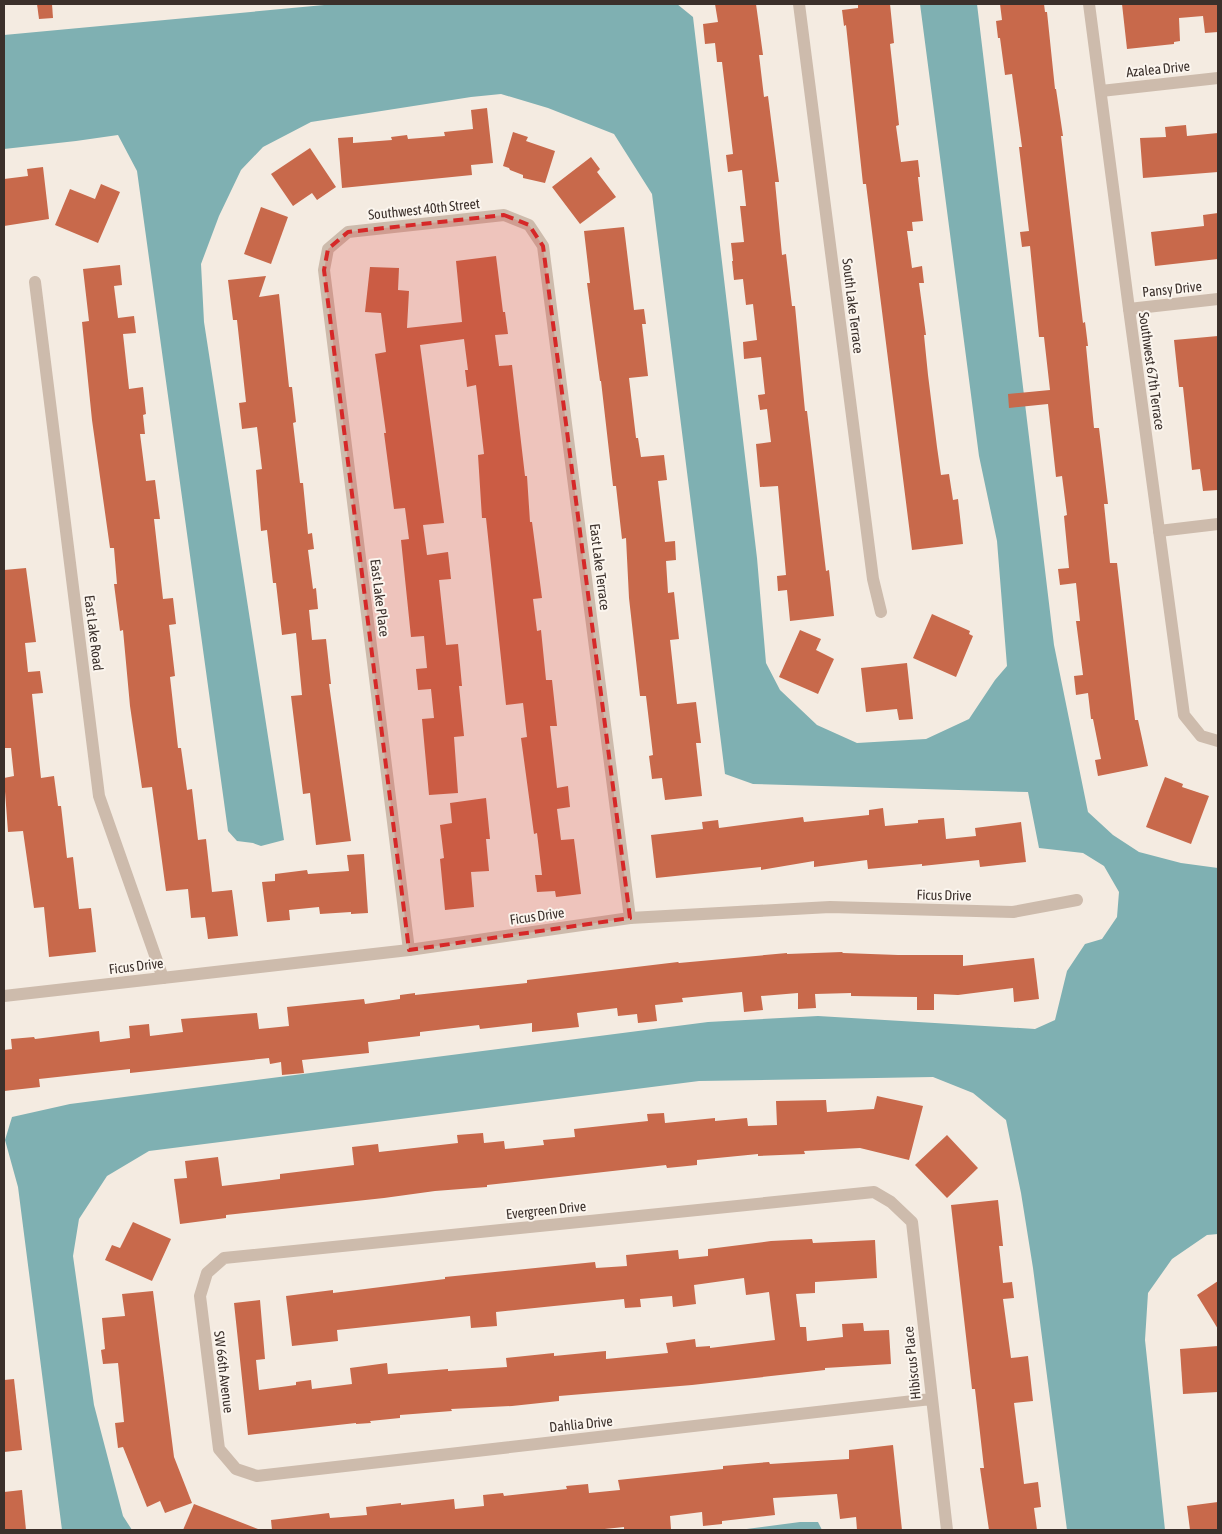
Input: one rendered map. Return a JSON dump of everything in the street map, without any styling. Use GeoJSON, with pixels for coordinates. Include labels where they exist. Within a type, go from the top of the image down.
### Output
{"type":"FeatureCollection","features":[{"type":"Feature","properties":{"kind":"street","name":"South Lake Terrace"},"geometry":{"type":"LineString","coordinates":[[798,4],[873,579],[880,612]]}},
{"type":"Feature","properties":{"kind":"street","name":"Southwest 67th Terrace"},"geometry":{"type":"LineString","coordinates":[[1089,4],[1158,531],[1184,714],[1201,736],[1218,741]]}},
{"type":"Feature","properties":{"kind":"street","name":"Azalea Drive"},"geometry":{"type":"LineString","coordinates":[[1101,91],[1218,78]]}},
{"type":"Feature","properties":{"kind":"street","name":"Southwest 40th Street"},"geometry":{"type":"LineString","coordinates":[[328,250],[348,232],[504,215],[529,225]]}},
{"type":"Feature","properties":{"kind":"street","name":"East Lake Terrace"},"geometry":{"type":"LineString","coordinates":[[529,225],[543,246],[630,918]]}},
{"type":"Feature","properties":{"kind":"street","name":"East Lake Place"},"geometry":{"type":"LineString","coordinates":[[328,250],[324,270],[410,950]]}},
{"type":"Feature","properties":{"kind":"street","name":"East Lake Road"},"geometry":{"type":"LineString","coordinates":[[35,282],[99,796],[163,978]]}},
{"type":"Feature","properties":{"kind":"street","name":"Pansy Drive"},"geometry":{"type":"LineString","coordinates":[[1129,309],[1218,299]]}},
{"type":"Feature","properties":{"kind":"street"},"geometry":{"type":"LineString","coordinates":[[1158,531],[1218,524]]}},
{"type":"Feature","properties":{"kind":"street","name":"Ficus Drive"},"geometry":{"type":"LineString","coordinates":[[4,996],[410,950],[630,918],[830,907],[1013,912],[1077,900]]}},
{"type":"Feature","properties":{"kind":"street","name":"Evergreen Drive"},"geometry":{"type":"LineString","coordinates":[[207,1273],[224,1258],[874,1192],[891,1202]]}},
{"type":"Feature","properties":{"kind":"street","name":"Hibiscus Place"},"geometry":{"type":"LineString","coordinates":[[891,1202],[912,1222],[946,1530]]}},
{"type":"Feature","properties":{"kind":"street","name":"SW 66th Avenue"},"geometry":{"type":"LineString","coordinates":[[207,1273],[200,1296],[219,1449],[236,1469]]}},
{"type":"Feature","properties":{"kind":"street","name":"Dahlia Drive"},"geometry":{"type":"LineString","coordinates":[[236,1469],[258,1476],[931,1399]]}},
{"type":"Feature","properties":{"kind":"highlighted area"},"geometry":{"type":"Polygon","coordinates":[[[504,215],[529,225],[543,246],[630,918],[409,950],[324,270],[328,249],[348,232],[504,215]]]}},
{"type":"Feature","properties":{"kind":"water"},"geometry":{"type":"Polygon","coordinates":[[[335,4],[677,4],[693,17],[757,558],[766,663],[780,690],[817,725],[857,743],[926,739],[969,719],[995,680],[1007,666],[997,541],[979,456],[920,4],[977,4],[1054,645],[1088,812],[1113,835],[1139,852],[1181,863],[1218,868],[1218,1234],[1207,1235],[1172,1259],[1148,1293],[1145,1340],[1165,1530],[1067,1530],[1033,1268],[1021,1193],[1006,1120],[973,1093],[933,1077],[699,1081],[149,1151],[107,1176],[79,1219],[73,1256],[94,1405],[123,1516],[132,1530],[62,1530],[18,1187],[5,1140],[12,1117],[70,1104],[708,1022],[818,1016],[1035,1029],[1055,1020],[1067,971],[1085,944],[1102,939],[1117,917],[1119,892],[1104,866],[1083,853],[1039,848],[1028,792],[753,784],[725,774],[652,194],[614,134],[548,108],[501,94],[311,122],[263,147],[241,170],[219,216],[201,264],[204,322],[284,840],[261,846],[237,841],[228,831],[137,171],[118,135],[4,149],[4,35],[335,4]]]}},
{"type":"Feature","properties":{"kind":"water"},"geometry":{"type":"Polygon","coordinates":[[[800,1522],[818,1522],[822,1530],[739,1530],[800,1522]]]}},
{"type":"Feature","properties":{"kind":"building"},"geometry":{"type":"Polygon","coordinates":[[[37,4],[52,4],[53,18],[39,19],[37,4]]]}},
{"type":"Feature","properties":{"kind":"building"},"geometry":{"type":"Polygon","coordinates":[[[715,4],[756,4],[763,55],[759,55],[764,97],[768,96],[779,182],[775,182],[782,255],[786,254],[792,306],[795,306],[805,411],[807,411],[826,571],[829,570],[834,616],[790,621],[787,590],[778,591],[777,576],[786,575],[778,486],[760,487],[756,444],[771,442],[767,409],[760,410],[758,395],[765,394],[761,357],[744,359],[743,342],[757,340],[753,304],[746,305],[743,279],[734,280],[732,261],[731,243],[744,242],[740,206],[746,206],[742,170],[728,172],[726,155],[733,154],[722,62],[717,62],[715,43],[705,44],[703,24],[718,22],[715,4]]]}},
{"type":"Feature","properties":{"kind":"building"},"geometry":{"type":"Polygon","coordinates":[[[858,4],[890,4],[894,43],[890,44],[899,125],[896,126],[901,162],[918,160],[920,177],[918,177],[923,221],[912,222],[913,231],[907,231],[912,268],[922,266],[924,283],[919,283],[926,335],[924,335],[928,375],[941,475],[949,474],[953,500],[958,499],[963,544],[912,550],[866,184],[863,184],[846,25],[844,26],[842,10],[858,8],[858,4]]]}},
{"type":"Feature","properties":{"kind":"building"},"geometry":{"type":"Polygon","coordinates":[[[1000,4],[1044,4],[1045,12],[1047,12],[1055,89],[1063,136],[1061,136],[1083,323],[1085,322],[1088,346],[1086,346],[1094,428],[1099,428],[1108,504],[1104,504],[1110,563],[1117,563],[1135,720],[1138,720],[1148,766],[1098,776],[1095,760],[1101,759],[1093,719],[1091,719],[1088,693],[1076,695],[1074,676],[1083,675],[1076,621],[1080,621],[1076,583],[1060,585],[1058,569],[1069,568],[1064,516],[1067,515],[1062,476],[1056,477],[1048,404],[1009,408],[1008,394],[1050,390],[1044,337],[1039,337],[1030,246],[1022,247],[1020,232],[1029,231],[1019,147],[1022,147],[1012,74],[1005,75],[1000,38],[998,38],[996,21],[1002,20],[1000,4]]]}},
{"type":"Feature","properties":{"kind":"building"},"geometry":{"type":"Polygon","coordinates":[[[1122,4],[1218,4],[1218,32],[1205,33],[1203,16],[1179,18],[1180,41],[1174,42],[1174,44],[1127,49],[1122,4]]]}},
{"type":"Feature","properties":{"kind":"building"},"geometry":{"type":"Polygon","coordinates":[[[487,108],[493,163],[471,165],[472,175],[342,188],[338,138],[353,137],[353,143],[392,140],[391,137],[407,135],[408,139],[445,136],[444,132],[473,129],[471,110],[487,108]]]}},
{"type":"Feature","properties":{"kind":"building"},"geometry":{"type":"Polygon","coordinates":[[[1186,125],[1187,136],[1218,133],[1218,172],[1143,178],[1140,138],[1166,137],[1165,127],[1186,125]]]}},
{"type":"Feature","properties":{"kind":"building"},"geometry":{"type":"Polygon","coordinates":[[[513,132],[528,137],[526,141],[555,151],[545,183],[523,178],[523,175],[503,166],[513,132]]]}},
{"type":"Feature","properties":{"kind":"building"},"geometry":{"type":"Polygon","coordinates":[[[310,148],[336,187],[317,200],[312,193],[293,206],[271,174],[310,148]]]}},
{"type":"Feature","properties":{"kind":"building"},"geometry":{"type":"Polygon","coordinates":[[[591,157],[600,169],[597,172],[616,197],[580,224],[552,187],[591,157]]]}},
{"type":"Feature","properties":{"kind":"building"},"geometry":{"type":"Polygon","coordinates":[[[43,167],[49,219],[4,226],[4,179],[28,176],[27,169],[43,167]]]}},
{"type":"Feature","properties":{"kind":"building"},"geometry":{"type":"Polygon","coordinates":[[[101,184],[120,192],[98,243],[55,225],[70,189],[95,199],[101,184]]]}},
{"type":"Feature","properties":{"kind":"building"},"geometry":{"type":"Polygon","coordinates":[[[261,207],[288,217],[271,264],[244,254],[261,207]]]}},
{"type":"Feature","properties":{"kind":"building"},"geometry":{"type":"Polygon","coordinates":[[[1218,213],[1218,259],[1155,266],[1151,232],[1204,226],[1203,215],[1218,213]]]}},
{"type":"Feature","properties":{"kind":"building"},"geometry":{"type":"Polygon","coordinates":[[[624,227],[634,310],[644,309],[646,324],[642,324],[648,376],[629,378],[636,438],[638,438],[641,457],[664,455],[667,480],[658,481],[665,542],[675,541],[676,560],[666,561],[668,593],[674,592],[679,639],[670,640],[677,704],[696,702],[701,743],[696,743],[702,796],[665,800],[662,778],[652,779],[649,756],[653,755],[646,696],[640,696],[629,598],[626,538],[622,539],[616,486],[613,486],[587,283],[590,283],[584,231],[624,227]]]}},
{"type":"Feature","properties":{"kind":"building"},"geometry":{"type":"Polygon","coordinates":[[[496,256],[503,312],[505,312],[508,334],[495,335],[499,366],[512,365],[525,476],[527,476],[530,522],[532,522],[542,598],[533,599],[537,631],[541,630],[546,680],[552,680],[557,726],[550,726],[557,788],[568,786],[570,807],[557,809],[561,840],[574,839],[581,894],[556,897],[555,891],[537,892],[535,875],[542,875],[537,833],[534,834],[521,738],[527,737],[523,703],[506,705],[486,518],[482,518],[478,455],[484,454],[476,385],[467,387],[465,370],[468,370],[464,339],[420,345],[444,523],[423,525],[427,555],[448,552],[451,579],[439,580],[446,645],[458,644],[462,686],[459,686],[464,736],[454,737],[458,793],[429,795],[422,719],[434,718],[431,689],[418,690],[416,669],[427,668],[424,636],[411,637],[401,540],[409,539],[405,508],[394,509],[375,354],[386,352],[381,313],[365,312],[370,267],[399,268],[398,290],[409,291],[407,328],[462,322],[456,261],[496,256]]]}},
{"type":"Feature","properties":{"kind":"building"},"geometry":{"type":"Polygon","coordinates":[[[120,265],[122,285],[114,286],[118,318],[134,316],[136,333],[123,334],[129,389],[143,387],[146,414],[143,415],[145,434],[140,434],[146,481],[155,480],[160,519],[154,519],[163,599],[173,598],[176,624],[169,625],[175,676],[170,677],[178,748],[181,748],[187,790],[192,789],[198,840],[206,839],[212,892],[232,890],[238,936],[208,939],[205,917],[191,918],[188,889],[166,891],[152,787],[142,788],[130,706],[123,630],[120,631],[114,584],[117,584],[114,548],[110,548],[92,420],[82,322],[89,321],[83,269],[120,265]]]}},
{"type":"Feature","properties":{"kind":"building"},"geometry":{"type":"Polygon","coordinates":[[[266,276],[259,297],[279,294],[289,387],[292,387],[296,422],[293,423],[300,483],[303,483],[308,534],[312,533],[314,549],[308,550],[313,589],[316,588],[318,609],[309,610],[312,640],[326,639],[331,684],[329,684],[351,841],[316,845],[310,793],[303,794],[291,696],[302,695],[296,633],[282,635],[276,583],[273,583],[267,530],[261,531],[256,470],[262,469],[257,427],[242,429],[239,403],[246,402],[237,320],[233,320],[228,280],[266,276]]]}},
{"type":"Feature","properties":{"kind":"building"},"geometry":{"type":"Polygon","coordinates":[[[1218,336],[1218,490],[1203,491],[1200,469],[1192,470],[1183,387],[1179,387],[1174,340],[1218,336]]]}},
{"type":"Feature","properties":{"kind":"building"},"geometry":{"type":"Polygon","coordinates":[[[26,568],[36,642],[25,643],[28,672],[40,671],[43,693],[32,694],[41,778],[54,776],[58,806],[61,806],[67,858],[73,857],[79,909],[91,908],[96,952],[49,957],[44,907],[34,908],[23,831],[8,832],[4,778],[14,776],[11,748],[4,748],[4,570],[26,568]]]}},
{"type":"Feature","properties":{"kind":"building"},"geometry":{"type":"Polygon","coordinates":[[[932,614],[970,631],[969,634],[973,636],[956,677],[913,658],[932,614]]]}},
{"type":"Feature","properties":{"kind":"building"},"geometry":{"type":"Polygon","coordinates":[[[800,630],[821,639],[816,650],[834,659],[818,694],[779,677],[800,630]]]}},
{"type":"Feature","properties":{"kind":"building"},"geometry":{"type":"Polygon","coordinates":[[[907,663],[913,719],[899,720],[897,709],[866,712],[861,668],[907,663]]]}},
{"type":"Feature","properties":{"kind":"building"},"geometry":{"type":"Polygon","coordinates":[[[1165,777],[1183,784],[1182,787],[1209,796],[1191,844],[1146,827],[1165,777]]]}},
{"type":"Feature","properties":{"kind":"building"},"geometry":{"type":"Polygon","coordinates":[[[486,798],[490,839],[486,839],[489,871],[471,872],[474,907],[445,910],[440,859],[444,858],[440,825],[452,823],[450,803],[486,798]]]}},
{"type":"Feature","properties":{"kind":"building"},"geometry":{"type":"Polygon","coordinates":[[[883,808],[885,826],[918,823],[918,820],[944,818],[946,839],[976,836],[975,828],[1021,822],[1026,862],[980,867],[979,860],[868,869],[867,860],[814,867],[814,861],[761,870],[761,867],[656,878],[651,835],[703,829],[702,822],[718,820],[719,828],[803,817],[804,822],[869,815],[869,810],[883,808]]]}},
{"type":"Feature","properties":{"kind":"building"},"geometry":{"type":"Polygon","coordinates":[[[364,854],[368,913],[320,914],[319,907],[289,910],[290,920],[267,922],[262,882],[275,881],[275,874],[307,870],[308,874],[349,871],[347,855],[364,854]]]}},
{"type":"Feature","properties":{"kind":"building"},"geometry":{"type":"Polygon","coordinates":[[[842,952],[898,955],[963,955],[963,966],[1034,958],[1039,999],[1014,1002],[1013,988],[958,995],[934,994],[934,1010],[917,1010],[917,997],[851,996],[851,993],[815,994],[816,1008],[798,1009],[798,993],[761,996],[763,1010],[744,1012],[742,992],[682,998],[683,1002],[655,1005],[657,1021],[638,1023],[637,1014],[618,1016],[617,1008],[577,1013],[579,1027],[532,1032],[532,1023],[480,1029],[479,1025],[420,1032],[420,1036],[368,1042],[369,1053],[302,1060],[304,1073],[282,1075],[281,1062],[270,1064],[269,1058],[130,1073],[130,1069],[39,1079],[40,1087],[4,1091],[4,1050],[12,1049],[11,1039],[34,1037],[35,1039],[99,1031],[100,1042],[130,1038],[129,1026],[149,1024],[150,1036],[183,1032],[181,1019],[257,1013],[259,1029],[289,1026],[287,1007],[364,999],[365,1004],[400,999],[400,995],[527,983],[527,980],[678,962],[787,953],[842,952]]]}},
{"type":"Feature","properties":{"kind":"building"},"geometry":{"type":"Polygon","coordinates":[[[877,1096],[923,1106],[909,1160],[860,1148],[804,1151],[805,1154],[758,1156],[758,1154],[697,1160],[697,1165],[667,1168],[666,1165],[487,1185],[487,1187],[435,1191],[226,1215],[226,1218],[180,1224],[174,1179],[187,1178],[185,1161],[218,1157],[222,1186],[280,1179],[280,1174],[354,1165],[352,1147],[378,1144],[379,1152],[458,1143],[457,1135],[483,1133],[484,1143],[504,1141],[505,1149],[544,1145],[543,1140],[575,1137],[574,1129],[648,1121],[647,1114],[664,1113],[665,1123],[715,1118],[715,1121],[747,1118],[748,1126],[777,1125],[776,1101],[826,1100],[827,1112],[874,1109],[877,1096]]]}},
{"type":"Feature","properties":{"kind":"building"},"geometry":{"type":"Polygon","coordinates":[[[947,1135],[978,1168],[947,1198],[915,1165],[947,1135]]]}},
{"type":"Feature","properties":{"kind":"building"},"geometry":{"type":"Polygon","coordinates":[[[998,1200],[1003,1246],[999,1246],[1003,1283],[1012,1282],[1014,1298],[1003,1299],[1011,1358],[1028,1356],[1033,1401],[1014,1403],[1024,1484],[1038,1482],[1041,1507],[1034,1508],[1037,1530],[989,1530],[980,1468],[984,1468],[975,1389],[972,1389],[951,1205],[998,1200]]]}},
{"type":"Feature","properties":{"kind":"building"},"geometry":{"type":"Polygon","coordinates":[[[133,1222],[171,1239],[152,1281],[105,1260],[112,1245],[120,1248],[133,1222]]]}},
{"type":"Feature","properties":{"kind":"building"},"geometry":{"type":"Polygon","coordinates":[[[812,1239],[813,1243],[875,1240],[877,1278],[815,1282],[815,1293],[796,1294],[800,1327],[806,1327],[807,1341],[843,1337],[842,1324],[863,1323],[864,1331],[889,1330],[891,1364],[825,1368],[825,1370],[692,1385],[559,1396],[559,1401],[512,1406],[451,1409],[452,1411],[400,1415],[400,1418],[370,1421],[371,1423],[248,1435],[234,1303],[260,1300],[265,1359],[256,1360],[259,1390],[296,1385],[296,1382],[311,1380],[312,1389],[352,1384],[350,1368],[387,1363],[388,1374],[507,1367],[506,1358],[554,1353],[554,1356],[606,1351],[606,1359],[668,1353],[666,1343],[695,1339],[696,1347],[710,1346],[710,1348],[775,1340],[769,1292],[746,1295],[744,1278],[694,1285],[696,1304],[673,1307],[672,1296],[640,1299],[641,1307],[625,1308],[624,1299],[496,1312],[497,1326],[471,1328],[470,1316],[337,1330],[338,1341],[292,1346],[286,1296],[333,1290],[333,1293],[445,1279],[445,1277],[595,1262],[596,1268],[627,1266],[626,1255],[678,1250],[679,1259],[708,1256],[708,1249],[771,1241],[812,1239]]]}},
{"type":"Feature","properties":{"kind":"building"},"geometry":{"type":"Polygon","coordinates":[[[1218,1281],[1218,1329],[1197,1295],[1218,1281]]]}},
{"type":"Feature","properties":{"kind":"building"},"geometry":{"type":"Polygon","coordinates":[[[153,1291],[174,1457],[192,1503],[165,1513],[160,1501],[147,1507],[123,1447],[118,1448],[115,1423],[124,1422],[118,1363],[103,1364],[101,1350],[105,1349],[102,1318],[125,1316],[122,1294],[153,1291]]]}},
{"type":"Feature","properties":{"kind":"building"},"geometry":{"type":"Polygon","coordinates":[[[1218,1346],[1218,1392],[1183,1394],[1180,1349],[1218,1346]]]}},
{"type":"Feature","properties":{"kind":"building"},"geometry":{"type":"Polygon","coordinates":[[[14,1379],[22,1450],[4,1452],[4,1380],[14,1379]]]}},
{"type":"Feature","properties":{"kind":"building"},"geometry":{"type":"Polygon","coordinates":[[[893,1445],[902,1530],[857,1530],[856,1517],[840,1519],[837,1494],[773,1498],[775,1515],[722,1521],[722,1524],[703,1526],[702,1512],[670,1516],[671,1529],[656,1530],[624,1530],[624,1527],[595,1530],[272,1530],[271,1520],[329,1513],[330,1518],[367,1515],[366,1507],[454,1499],[455,1509],[484,1506],[483,1495],[503,1493],[504,1496],[567,1489],[566,1486],[588,1484],[589,1493],[620,1490],[618,1480],[723,1469],[723,1466],[849,1459],[849,1450],[893,1445]]]}},
{"type":"Feature","properties":{"kind":"building"},"geometry":{"type":"Polygon","coordinates":[[[22,1490],[26,1530],[4,1530],[4,1492],[22,1490]]]}},
{"type":"Feature","properties":{"kind":"building"},"geometry":{"type":"Polygon","coordinates":[[[1218,1502],[1218,1530],[1190,1530],[1187,1506],[1218,1502]]]}},
{"type":"Feature","properties":{"kind":"building"},"geometry":{"type":"Polygon","coordinates":[[[194,1504],[258,1529],[258,1530],[183,1530],[194,1504]]]}}]}
